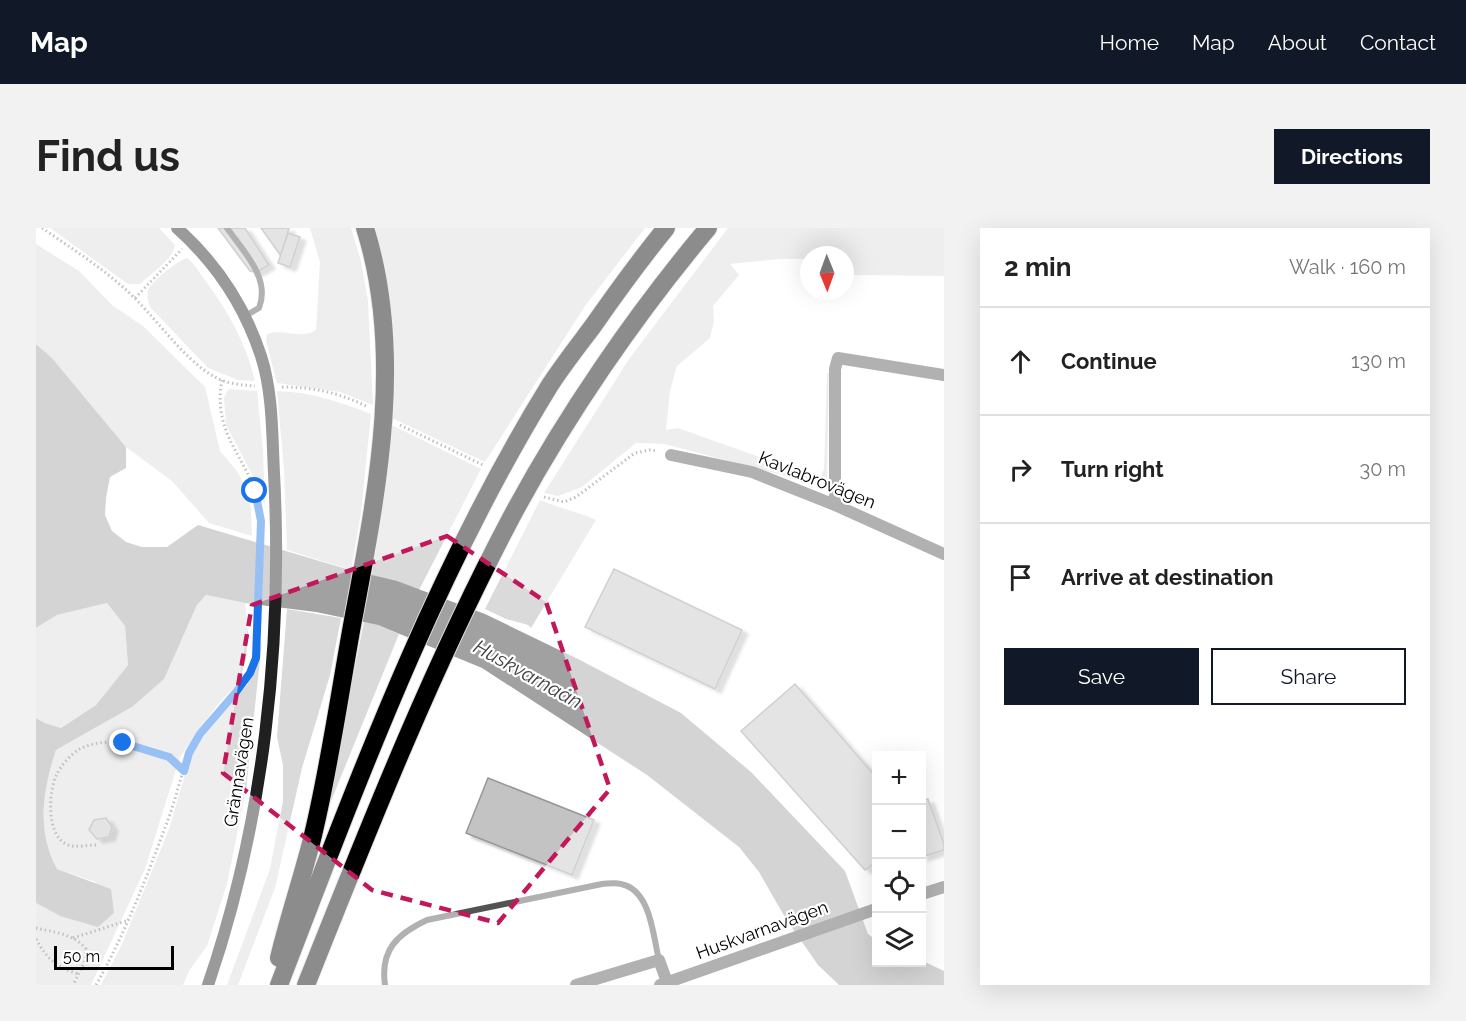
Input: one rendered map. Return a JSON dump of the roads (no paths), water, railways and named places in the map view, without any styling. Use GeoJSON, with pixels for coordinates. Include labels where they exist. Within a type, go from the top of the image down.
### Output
{"type":"FeatureCollection","features":[{"type":"Feature","properties":{"kind":"highway"},"geometry":{"type":"LineString","coordinates":[[272,985],[313,835],[379,474],[385,407],[384,345],[379,291],[365,228]]}},
{"type":"Feature","properties":{"kind":"highway"},"geometry":{"type":"LineString","coordinates":[[279,985],[410,654],[483,504],[551,384],[646,252],[666,228]]}},
{"type":"Feature","properties":{"kind":"highway"},"geometry":{"type":"LineString","coordinates":[[306,985],[365,838],[439,668],[512,516],[578,404],[674,268],[708,228]]}},
{"type":"Feature","properties":{"kind":"main road","name":"Grännavägen"},"geometry":{"type":"LineString","coordinates":[[179,229],[226,284],[245,316],[262,358],[273,452],[276,527],[274,620],[266,721],[251,820],[232,902],[208,985]]}},
{"type":"Feature","properties":{"kind":"street"},"geometry":{"type":"LineString","coordinates":[[836,505],[835,369],[838,358],[944,375]]}},
{"type":"Feature","properties":{"kind":"street","name":"Kavlabrovägen"},"geometry":{"type":"LineString","coordinates":[[671,455],[752,472],[836,505],[944,554]]}},
{"type":"Feature","properties":{"kind":"street"},"geometry":{"type":"LineString","coordinates":[[926,892],[944,887]]}},
{"type":"Feature","properties":{"kind":"street","name":"Huskvarnavägen"},"geometry":{"type":"LineString","coordinates":[[663,984],[872,910]]}},
{"type":"Feature","properties":{"kind":"street"},"geometry":{"type":"LineString","coordinates":[[576,985],[659,960],[663,984]]}},
{"type":"Feature","properties":{"kind":"lane"},"geometry":{"type":"LineString","coordinates":[[227,228],[258,273],[263,288],[259,308],[245,316]]}},
{"type":"Feature","properties":{"kind":"lane"},"geometry":{"type":"LineString","coordinates":[[385,985],[383,968],[386,954],[409,929],[427,920],[602,884],[621,884],[635,891],[645,903],[659,960]]}},
{"type":"Feature","properties":{"kind":"water","name":"Huskvarnaån"},"geometry":{"type":"Polygon","coordinates":[[[36,344],[52,358],[126,447],[126,468],[110,477],[105,515],[112,531],[126,542],[142,547],[167,547],[198,525],[343,568],[397,581],[485,614],[681,713],[751,772],[845,871],[868,934],[872,937],[872,967],[926,967],[926,962],[944,971],[944,985],[839,985],[818,965],[786,919],[759,872],[739,847],[647,775],[482,668],[378,625],[316,612],[245,603],[206,595],[197,605],[164,679],[132,707],[56,750],[45,795],[44,810],[46,840],[50,854],[57,869],[111,889],[114,913],[98,927],[60,916],[36,903],[36,718],[61,728],[96,705],[128,665],[125,626],[107,603],[57,615],[36,628],[36,344]]]}}]}
